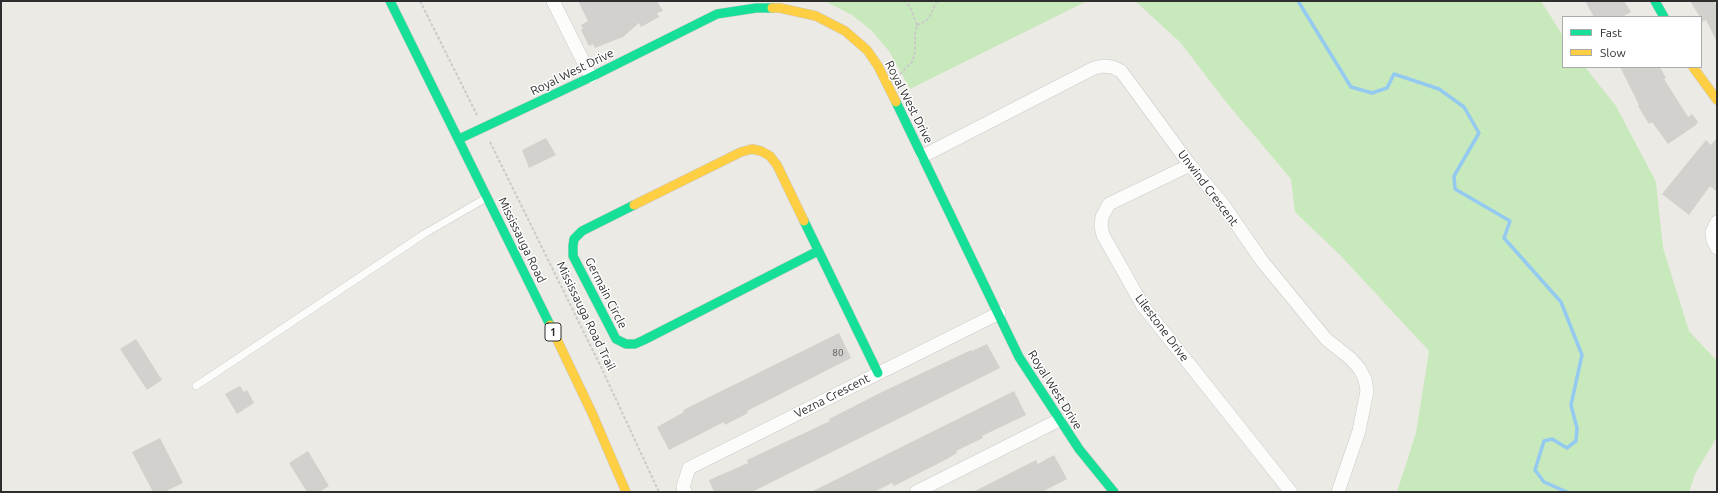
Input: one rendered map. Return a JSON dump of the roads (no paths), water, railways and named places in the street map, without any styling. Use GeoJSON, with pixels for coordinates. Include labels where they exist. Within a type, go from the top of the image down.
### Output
{"type":"FeatureCollection","features":[{"type":"Feature","properties":{"kind":"street","name":"Mississauga Road"},"geometry":{"type":"LineString","coordinates":[[390,1],[488,197],[592,413],[626,492]]}},
{"type":"Feature","properties":{"kind":"street"},"geometry":{"type":"LineString","coordinates":[[553,1],[591,77]]}},
{"type":"Feature","properties":{"kind":"street"},"geometry":{"type":"LineString","coordinates":[[1655,1],[1663,16]]}},
{"type":"Feature","properties":{"kind":"street","name":"Royal West Drive"},"geometry":{"type":"LineString","coordinates":[[459,139],[591,77],[717,14],[756,8],[780,8],[816,16],[836,25],[867,50],[887,82],[1019,357],[1079,449],[1114,492]]}},
{"type":"Feature","properties":{"kind":"street","name":"Unwind Crescent"},"geometry":{"type":"LineString","coordinates":[[923,156],[1094,68],[1103,66],[1112,67],[1121,71],[1190,165],[1222,203],[1244,237],[1326,339],[1359,368],[1365,379],[1367,391],[1359,431],[1338,492]]}},
{"type":"Feature","properties":{"kind":"street"},"geometry":{"type":"LineString","coordinates":[[1694,68],[1717,100]]}},
{"type":"Feature","properties":{"kind":"street","name":"Germain Circle"},"geometry":{"type":"LineString","coordinates":[[818,251],[635,344],[626,344],[616,339],[573,256],[574,240],[582,231],[741,152],[752,149],[762,151],[770,156],[777,165],[878,374]]}},
{"type":"Feature","properties":{"kind":"street","name":"Lilestone Drive"},"geometry":{"type":"LineString","coordinates":[[1190,165],[1109,204],[1102,217],[1101,226],[1103,235],[1143,306],[1291,492]]}},
{"type":"Feature","properties":{"kind":"street"},"geometry":{"type":"LineString","coordinates":[[1717,222],[1712,232],[1713,240],[1717,248]]}},
{"type":"Feature","properties":{"kind":"street","name":"Vezna Crescent"},"geometry":{"type":"LineString","coordinates":[[685,492],[682,486],[689,468],[998,313]]}},
{"type":"Feature","properties":{"kind":"street"},"geometry":{"type":"LineString","coordinates":[[916,492],[1059,420]]}},
{"type":"Feature","properties":{"kind":"lane"},"geometry":{"type":"LineString","coordinates":[[196,386],[424,234],[488,197]]}},
{"type":"Feature","properties":{"kind":"waterway"},"geometry":{"type":"LineString","coordinates":[[1298,1],[1351,87],[1372,93],[1387,88],[1394,74],[1439,89],[1464,107],[1479,133],[1454,176],[1455,189],[1510,221],[1504,238],[1561,302],[1582,355],[1571,405],[1577,428],[1576,441],[1567,448],[1552,439],[1544,441],[1535,470],[1544,482],[1567,492]]}}]}
